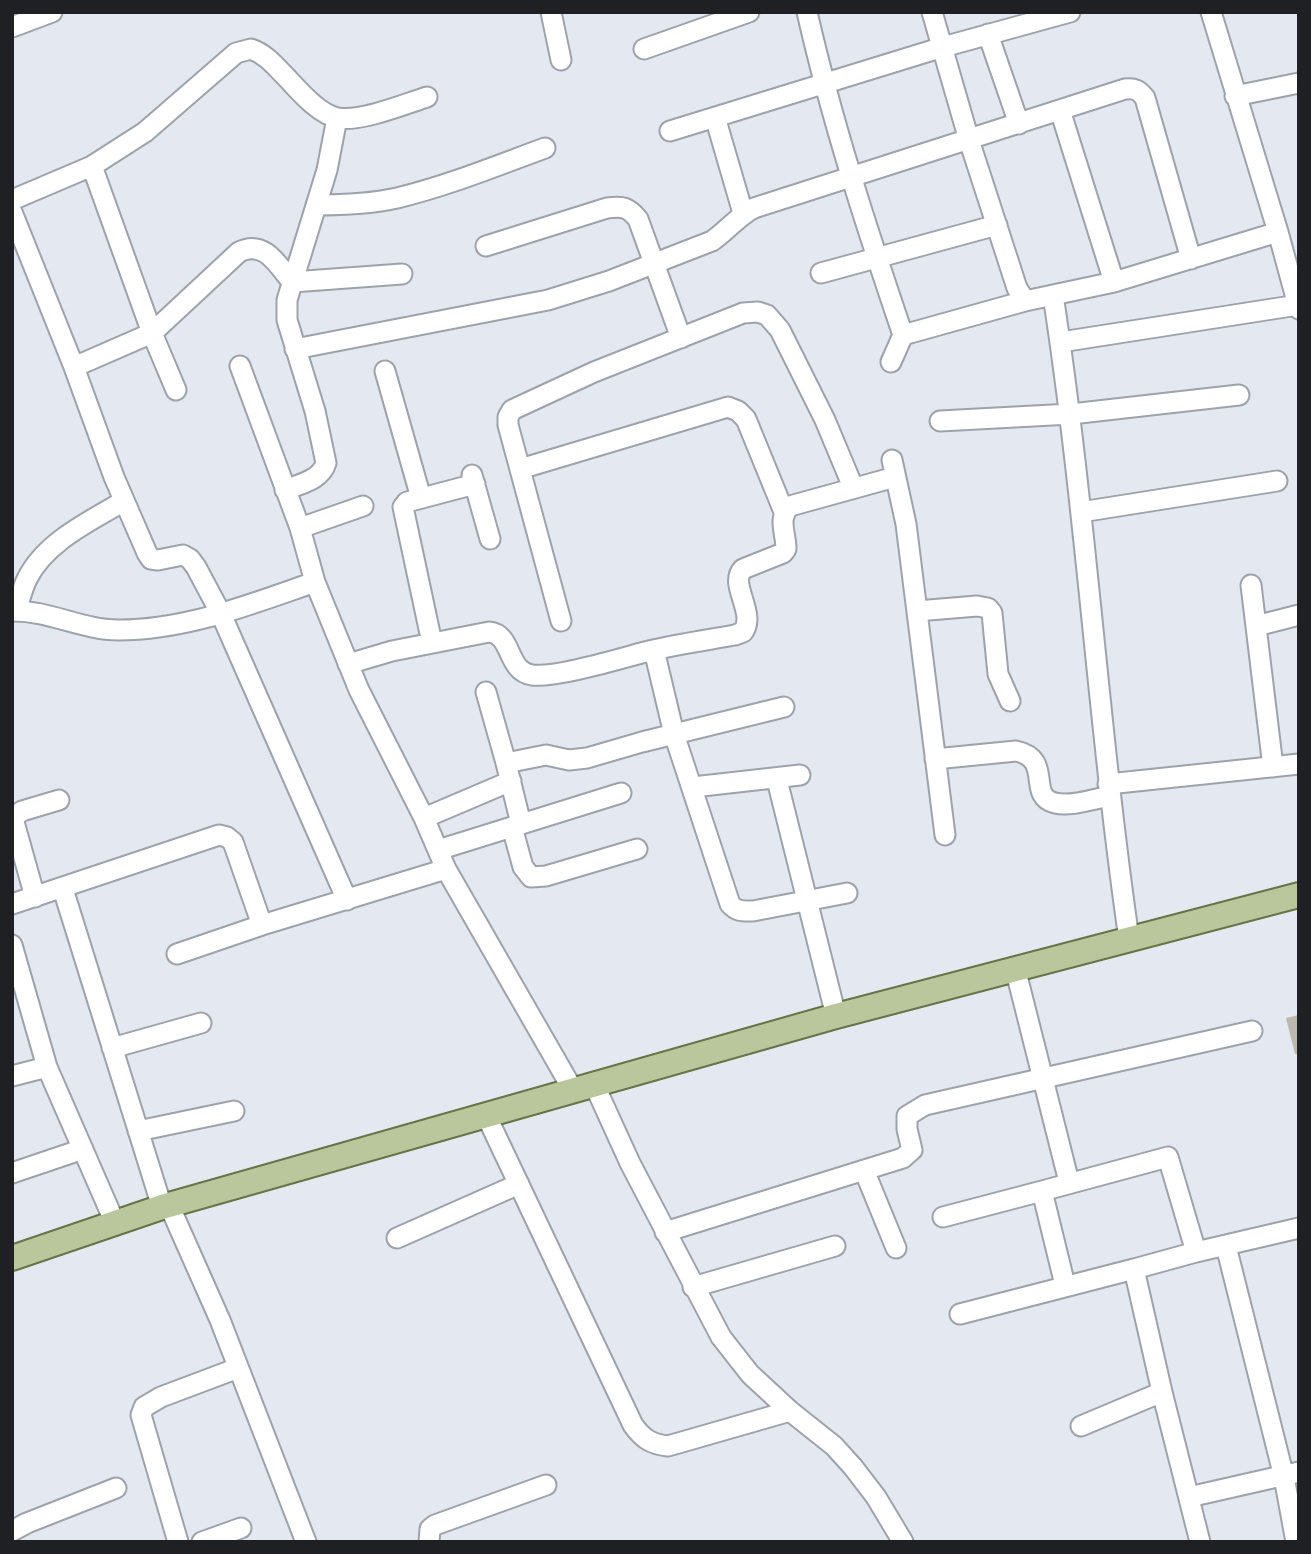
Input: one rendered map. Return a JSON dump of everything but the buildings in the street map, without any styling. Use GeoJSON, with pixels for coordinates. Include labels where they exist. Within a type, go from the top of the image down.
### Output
{"type":"FeatureCollection","features":[{"type":"Feature","properties":{"kind":"main road"},"geometry":{"type":"LineString","coordinates":[[12,1258],[166,1206],[584,1087],[836,1016],[1299,895]]}},
{"type":"Feature","properties":{"kind":"street"},"geometry":{"type":"LineString","coordinates":[[12,27],[52,12]]}},
{"type":"Feature","properties":{"kind":"street"},"geometry":{"type":"LineString","coordinates":[[551,12],[561,60]]}},
{"type":"Feature","properties":{"kind":"street"},"geometry":{"type":"LineString","coordinates":[[644,48],[749,12]]}},
{"type":"Feature","properties":{"kind":"street"},"geometry":{"type":"LineString","coordinates":[[807,12],[823,84],[903,335],[891,362]]}},
{"type":"Feature","properties":{"kind":"street"},"geometry":{"type":"LineString","coordinates":[[932,12],[969,140],[1017,288],[1025,301]]}},
{"type":"Feature","properties":{"kind":"street"},"geometry":{"type":"LineString","coordinates":[[670,131],[943,47],[1070,12]]}},
{"type":"Feature","properties":{"kind":"street"},"geometry":{"type":"LineString","coordinates":[[1061,342],[1298,307],[1211,12]]}},
{"type":"Feature","properties":{"kind":"street"},"geometry":{"type":"LineString","coordinates":[[988,34],[1019,124]]}},
{"type":"Feature","properties":{"kind":"street"},"geometry":{"type":"LineString","coordinates":[[347,900],[221,614],[190,559],[183,555],[151,559],[124,501],[14,197],[92,166],[145,132],[236,53],[251,49],[267,58],[311,103],[337,118],[390,110],[427,97]]}},
{"type":"Feature","properties":{"kind":"street"},"geometry":{"type":"LineString","coordinates":[[1235,96],[1299,83]]}},
{"type":"Feature","properties":{"kind":"street"},"geometry":{"type":"LineString","coordinates":[[295,349],[548,300],[712,241],[724,233],[743,213],[1125,89],[1140,91],[1145,98],[1191,259]]}},
{"type":"Feature","properties":{"kind":"street"},"geometry":{"type":"LineString","coordinates":[[1060,110],[1114,282]]}},
{"type":"Feature","properties":{"kind":"street"},"geometry":{"type":"LineString","coordinates":[[715,117],[743,213]]}},
{"type":"Feature","properties":{"kind":"street"},"geometry":{"type":"LineString","coordinates":[[285,490],[316,477],[327,463],[315,411],[286,320],[287,300],[327,170],[337,118]]}},
{"type":"Feature","properties":{"kind":"street"},"geometry":{"type":"LineString","coordinates":[[316,205],[355,204],[395,198],[441,185],[545,148]]}},
{"type":"Feature","properties":{"kind":"street"},"geometry":{"type":"LineString","coordinates":[[92,166],[152,333],[176,390]]}},
{"type":"Feature","properties":{"kind":"street"},"geometry":{"type":"LineString","coordinates":[[486,246],[607,208],[623,206],[638,219],[681,338]]}},
{"type":"Feature","properties":{"kind":"street"},"geometry":{"type":"LineString","coordinates":[[821,273],[997,225]]}},
{"type":"Feature","properties":{"kind":"street"},"geometry":{"type":"LineString","coordinates":[[903,335],[1025,301],[1114,282],[1278,232]]}},
{"type":"Feature","properties":{"kind":"street"},"geometry":{"type":"LineString","coordinates":[[75,367],[152,333],[239,252],[249,247],[259,248],[272,257],[292,282]]}},
{"type":"Feature","properties":{"kind":"street"},"geometry":{"type":"LineString","coordinates":[[292,282],[402,274]]}},
{"type":"Feature","properties":{"kind":"street"},"geometry":{"type":"LineString","coordinates":[[1053,295],[1070,414],[1109,790],[1129,939]]}},
{"type":"Feature","properties":{"kind":"street"},"geometry":{"type":"LineString","coordinates":[[561,621],[508,417],[512,410],[594,372],[743,313],[758,312],[767,315],[780,330],[825,420],[852,487]]}},
{"type":"Feature","properties":{"kind":"street"},"geometry":{"type":"LineString","coordinates":[[240,366],[300,528],[315,582],[348,664],[424,818],[446,869],[584,1087],[720,1337],[750,1374],[834,1446],[853,1467],[876,1497],[902,1542]]}},
{"type":"Feature","properties":{"kind":"street"},"geometry":{"type":"LineString","coordinates":[[385,371],[421,498]]}},
{"type":"Feature","properties":{"kind":"street"},"geometry":{"type":"LineString","coordinates":[[940,421],[1070,414],[1239,395]]}},
{"type":"Feature","properties":{"kind":"street"},"geometry":{"type":"LineString","coordinates":[[348,664],[392,651],[489,632],[497,633],[503,638],[516,666],[525,673],[547,675],[743,632],[748,621],[738,580],[739,573],[783,553],[786,549],[783,512],[746,419],[738,411],[728,407],[520,469]]}},
{"type":"Feature","properties":{"kind":"street"},"geometry":{"type":"LineString","coordinates":[[783,512],[790,506],[852,487],[894,468],[906,524],[945,835]]}},
{"type":"Feature","properties":{"kind":"street"},"geometry":{"type":"LineString","coordinates":[[432,643],[403,506],[407,502],[474,480],[490,539]]}},
{"type":"Feature","properties":{"kind":"street"},"geometry":{"type":"LineString","coordinates":[[1081,512],[1276,481]]}},
{"type":"Feature","properties":{"kind":"street"},"geometry":{"type":"LineString","coordinates":[[124,501],[68,534],[44,556],[27,577],[14,611],[117,630],[190,622],[315,582]]}},
{"type":"Feature","properties":{"kind":"street"},"geometry":{"type":"LineString","coordinates":[[300,528],[363,506]]}},
{"type":"Feature","properties":{"kind":"street"},"geometry":{"type":"LineString","coordinates":[[1251,585],[1273,767]]}},
{"type":"Feature","properties":{"kind":"street"},"geometry":{"type":"LineString","coordinates":[[917,611],[988,608],[992,613],[998,674],[1010,701]]}},
{"type":"Feature","properties":{"kind":"street"},"geometry":{"type":"LineString","coordinates":[[1256,626],[1299,615]]}},
{"type":"Feature","properties":{"kind":"street"},"geometry":{"type":"LineString","coordinates":[[654,650],[674,734],[734,910],[753,911],[847,893]]}},
{"type":"Feature","properties":{"kind":"street"},"geometry":{"type":"LineString","coordinates":[[486,692],[508,772],[523,867],[531,877],[546,876],[637,849]]}},
{"type":"Feature","properties":{"kind":"street"},"geometry":{"type":"LineString","coordinates":[[424,818],[508,772],[546,755],[569,760],[587,758],[784,707]]}},
{"type":"Feature","properties":{"kind":"street"},"geometry":{"type":"LineString","coordinates":[[935,760],[1016,751],[1028,754],[1036,762],[1042,794],[1047,800],[1067,804],[1109,790],[1299,764]]}},
{"type":"Feature","properties":{"kind":"street"},"geometry":{"type":"LineString","coordinates":[[693,787],[800,775]]}},
{"type":"Feature","properties":{"kind":"street"},"geometry":{"type":"LineString","coordinates":[[777,779],[836,1016]]}},
{"type":"Feature","properties":{"kind":"street"},"geometry":{"type":"LineString","coordinates":[[438,850],[621,793]]}},
{"type":"Feature","properties":{"kind":"street"},"geometry":{"type":"LineString","coordinates":[[35,897],[14,822],[15,816],[22,811],[59,800]]}},
{"type":"Feature","properties":{"kind":"street"},"geometry":{"type":"LineString","coordinates":[[12,904],[219,835],[233,842],[262,925]]}},
{"type":"Feature","properties":{"kind":"street"},"geometry":{"type":"LineString","coordinates":[[177,954],[446,869]]}},
{"type":"Feature","properties":{"kind":"street"},"geometry":{"type":"LineString","coordinates":[[63,889],[138,1131],[166,1206],[197,1265],[306,1542]]}},
{"type":"Feature","properties":{"kind":"street"},"geometry":{"type":"LineString","coordinates":[[12,945],[47,1068],[115,1223]]}},
{"type":"Feature","properties":{"kind":"street"},"geometry":{"type":"LineString","coordinates":[[1015,968],[1069,1182]]}},
{"type":"Feature","properties":{"kind":"street"},"geometry":{"type":"LineString","coordinates":[[112,1048],[201,1023]]}},
{"type":"Feature","properties":{"kind":"street"},"geometry":{"type":"LineString","coordinates":[[665,1232],[903,1158],[912,1150],[906,1116],[915,1109],[934,1102],[1252,1031]]}},
{"type":"Feature","properties":{"kind":"street"},"geometry":{"type":"LineString","coordinates":[[12,1076],[47,1068]]}},
{"type":"Feature","properties":{"kind":"street"},"geometry":{"type":"LineString","coordinates":[[138,1131],[234,1111]]}},
{"type":"Feature","properties":{"kind":"street"},"geometry":{"type":"LineString","coordinates":[[486,1115],[641,1437],[652,1444],[668,1447],[790,1411]]}},
{"type":"Feature","properties":{"kind":"street"},"geometry":{"type":"LineString","coordinates":[[12,1173],[83,1149]]}},
{"type":"Feature","properties":{"kind":"street"},"geometry":{"type":"LineString","coordinates":[[943,1217],[1168,1157],[1196,1252]]}},
{"type":"Feature","properties":{"kind":"street"},"geometry":{"type":"LineString","coordinates":[[864,1170],[896,1248]]}},
{"type":"Feature","properties":{"kind":"street"},"geometry":{"type":"LineString","coordinates":[[397,1238],[519,1184]]}},
{"type":"Feature","properties":{"kind":"street"},"geometry":{"type":"LineString","coordinates":[[1042,1191],[1065,1285]]}},
{"type":"Feature","properties":{"kind":"street"},"geometry":{"type":"LineString","coordinates":[[960,1314],[1065,1285],[1299,1228]]}},
{"type":"Feature","properties":{"kind":"street"},"geometry":{"type":"LineString","coordinates":[[693,1287],[835,1246]]}},
{"type":"Feature","properties":{"kind":"street"},"geometry":{"type":"LineString","coordinates":[[1226,1246],[1291,1475],[1296,1542]]}},
{"type":"Feature","properties":{"kind":"street"},"geometry":{"type":"LineString","coordinates":[[1134,1269],[1200,1542]]}},
{"type":"Feature","properties":{"kind":"street"},"geometry":{"type":"LineString","coordinates":[[178,1542],[141,1415],[144,1407],[160,1396],[238,1368]]}},
{"type":"Feature","properties":{"kind":"street"},"geometry":{"type":"LineString","coordinates":[[1081,1426],[1162,1392]]}},
{"type":"Feature","properties":{"kind":"street"},"geometry":{"type":"LineString","coordinates":[[1189,1497],[1291,1475]]}},
{"type":"Feature","properties":{"kind":"street"},"geometry":{"type":"LineString","coordinates":[[429,1542],[430,1529],[435,1525],[545,1485]]}},
{"type":"Feature","properties":{"kind":"street"},"geometry":{"type":"LineString","coordinates":[[12,1531],[116,1488]]}},
{"type":"Feature","properties":{"kind":"street"},"geometry":{"type":"LineString","coordinates":[[202,1542],[241,1528]]}}]}
